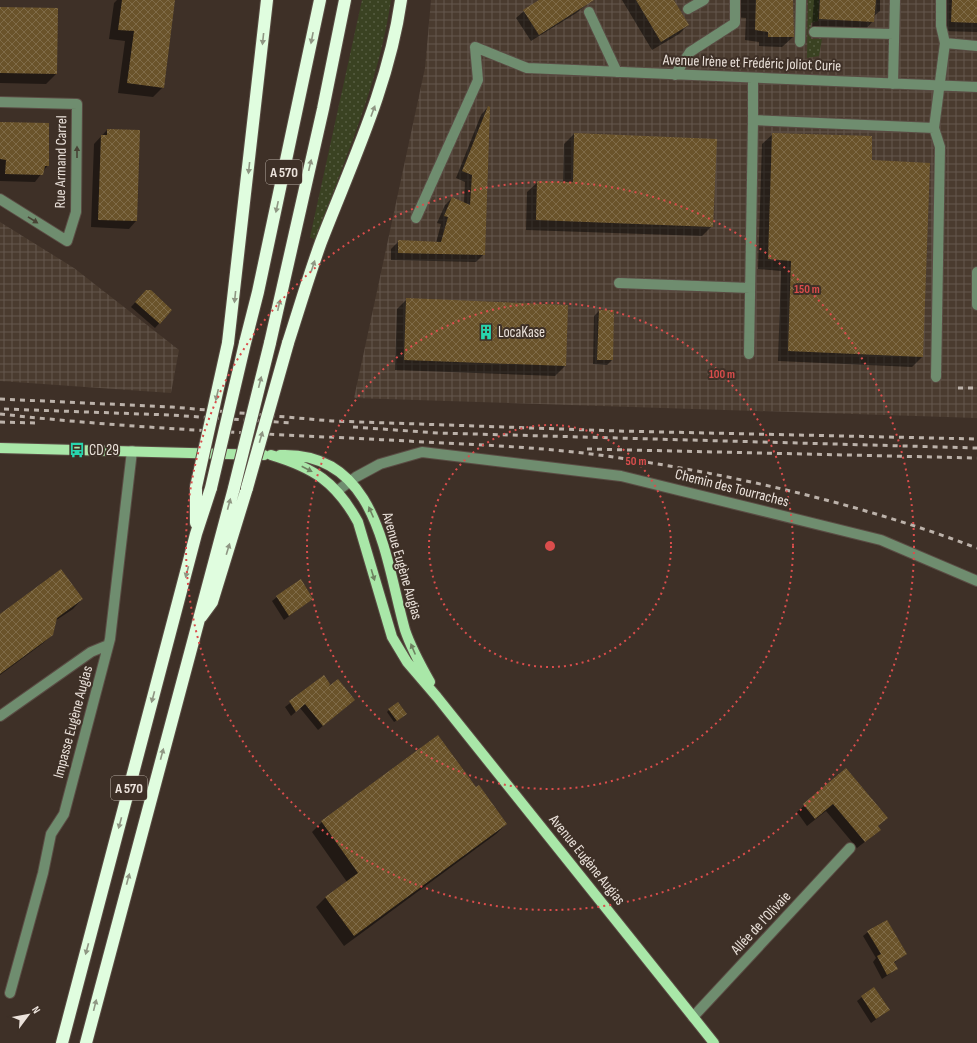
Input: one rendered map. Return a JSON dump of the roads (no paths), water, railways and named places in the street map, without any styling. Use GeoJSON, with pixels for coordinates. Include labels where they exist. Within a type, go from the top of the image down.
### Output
{"type":"FeatureCollection","features":[{"type":"Feature","properties":{"kind":"highway"},"geometry":{"type":"LineString","coordinates":[[196,534],[196,487],[228,343],[267,0]]}},
{"type":"Feature","properties":{"kind":"highway","name":"A 570"},"geometry":{"type":"LineString","coordinates":[[62,1043],[196,534],[210,488],[296,119],[320,0]]}},
{"type":"Feature","properties":{"kind":"highway","name":"A 570"},"geometry":{"type":"LineString","coordinates":[[86,1043],[234,488],[270,343],[323,109],[345,0]]}},
{"type":"Feature","properties":{"kind":"highway"},"geometry":{"type":"LineString","coordinates":[[197,623],[212,602],[247,488],[288,343],[321,244],[376,102],[390,57],[401,0]]}},
{"type":"Feature","properties":{"kind":"main road","name":"Avenue Eugène Augias"},"geometry":{"type":"LineString","coordinates":[[0,448],[271,455],[292,454],[312,459],[335,468],[350,481],[369,507],[378,527],[406,632],[437,696]]}},
{"type":"Feature","properties":{"kind":"main road","name":"Avenue Eugène Augias"},"geometry":{"type":"LineString","coordinates":[[271,455],[293,462],[318,475],[337,491],[349,506],[358,522],[392,637],[407,662],[437,696],[714,1043]]}},
{"type":"Feature","properties":{"kind":"street"},"geometry":{"type":"LineString","coordinates":[[688,9],[704,0]]}},
{"type":"Feature","properties":{"kind":"street"},"geometry":{"type":"LineString","coordinates":[[675,75],[690,52],[735,23],[735,0]]}},
{"type":"Feature","properties":{"kind":"street"},"geometry":{"type":"LineString","coordinates":[[800,42],[801,0]]}},
{"type":"Feature","properties":{"kind":"street"},"geometry":{"type":"LineString","coordinates":[[893,84],[895,0]]}},
{"type":"Feature","properties":{"kind":"street"},"geometry":{"type":"LineString","coordinates":[[936,378],[940,147],[934,128],[941,86],[945,43],[940,26],[941,0]]}},
{"type":"Feature","properties":{"kind":"street"},"geometry":{"type":"LineString","coordinates":[[589,12],[618,72]]}},
{"type":"Feature","properties":{"kind":"street"},"geometry":{"type":"LineString","coordinates":[[814,32],[894,34]]}},
{"type":"Feature","properties":{"kind":"street"},"geometry":{"type":"LineString","coordinates":[[945,43],[977,46]]}},
{"type":"Feature","properties":{"kind":"street","name":"Avenue Irène et Frédéric Joliot Curie"},"geometry":{"type":"LineString","coordinates":[[416,218],[478,80],[475,47],[526,68],[977,87]]}},
{"type":"Feature","properties":{"kind":"street"},"geometry":{"type":"LineString","coordinates":[[749,354],[753,78]]}},
{"type":"Feature","properties":{"kind":"street","name":"Rue Armand Carrel"},"geometry":{"type":"LineString","coordinates":[[0,102],[77,104],[76,212],[67,241],[0,199]]}},
{"type":"Feature","properties":{"kind":"street"},"geometry":{"type":"LineString","coordinates":[[753,120],[934,128]]}},
{"type":"Feature","properties":{"kind":"street"},"geometry":{"type":"LineString","coordinates":[[977,272],[977,305]]}},
{"type":"Feature","properties":{"kind":"street"},"geometry":{"type":"LineString","coordinates":[[619,283],[750,288]]}},
{"type":"Feature","properties":{"kind":"street","name":"Impasse Eugène Augias"},"geometry":{"type":"LineString","coordinates":[[10,993],[51,834],[64,814],[108,645],[132,451]]}},
{"type":"Feature","properties":{"kind":"street","name":"Chemin des Tourraches"},"geometry":{"type":"LineString","coordinates":[[337,491],[350,481],[380,464],[422,452],[621,476],[880,540],[977,581]]}},
{"type":"Feature","properties":{"kind":"street"},"geometry":{"type":"LineString","coordinates":[[0,716],[91,652],[108,645]]}},
{"type":"Feature","properties":{"kind":"street","name":"Allée de l'Olivaie"},"geometry":{"type":"LineString","coordinates":[[693,1017],[850,848]]}},
{"type":"Feature","properties":{"kind":"railway"},"geometry":{"type":"LineString","coordinates":[[958,388],[977,388]]}},
{"type":"Feature","properties":{"kind":"railway"},"geometry":{"type":"LineString","coordinates":[[0,399],[172,407],[332,421],[618,431],[977,439]]}},
{"type":"Feature","properties":{"kind":"railway"},"geometry":{"type":"LineString","coordinates":[[4,409],[170,415],[292,423]]}},
{"type":"Feature","properties":{"kind":"railway"},"geometry":{"type":"LineString","coordinates":[[0,414],[101,424],[487,445],[594,454],[665,465],[756,483],[846,505],[890,518],[977,548]]}},
{"type":"Feature","properties":{"kind":"railway"},"geometry":{"type":"LineString","coordinates":[[0,422],[35,423]]}},
{"type":"Feature","properties":{"kind":"railway"},"geometry":{"type":"LineString","coordinates":[[353,427],[438,433],[977,448]]}},
{"type":"Feature","properties":{"kind":"railway"},"geometry":{"type":"LineString","coordinates":[[587,449],[977,458]]}},
{"type":"Feature","properties":{"kind":"place","name":"LocaKase"},"geometry":{"type":"Point","coordinates":[486,332]}},
{"type":"Feature","properties":{"kind":"place","name":"CD 29"},"geometry":{"type":"Point","coordinates":[77,450]}}]}
